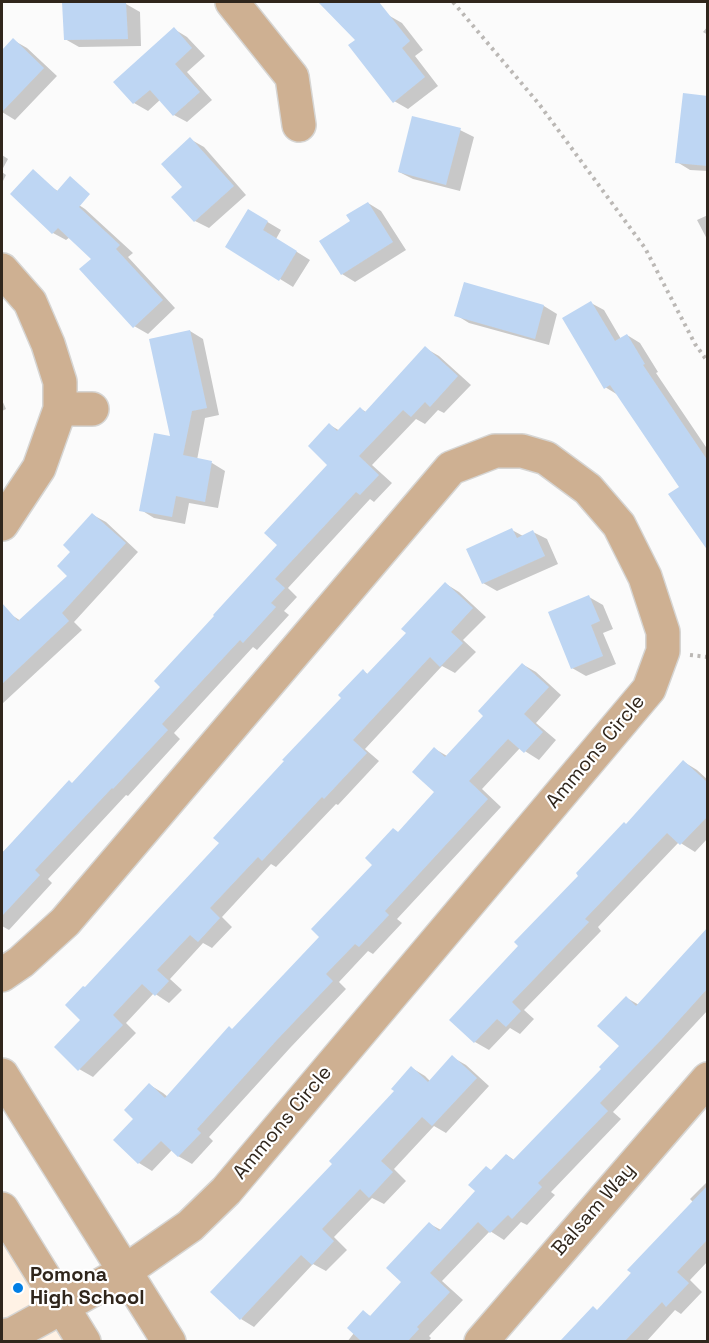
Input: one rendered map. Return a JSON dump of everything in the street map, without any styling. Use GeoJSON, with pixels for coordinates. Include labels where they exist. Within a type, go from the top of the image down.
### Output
{"type":"FeatureCollection","features":[{"type":"Feature","properties":{"kind":"street"},"geometry":{"type":"LineString","coordinates":[[232,2],[292,76],[299,125]]}},
{"type":"Feature","properties":{"kind":"street"},"geometry":{"type":"LineString","coordinates":[[2,270],[30,302],[48,344],[60,382],[60,409],[39,468],[2,524]]}},
{"type":"Feature","properties":{"kind":"street"},"geometry":{"type":"LineString","coordinates":[[60,409],[92,409]]}},
{"type":"Feature","properties":{"kind":"street","name":"Ammons Circle"},"geometry":{"type":"LineString","coordinates":[[2,975],[21,962],[65,922],[451,468],[522,440],[588,489],[619,525],[645,577],[663,632],[663,651],[649,689],[225,1191],[190,1226],[124,1272],[13,1334],[2,1336]]}},
{"type":"Feature","properties":{"kind":"street"},"geometry":{"type":"LineString","coordinates":[[2,1075],[169,1341]]}},
{"type":"Feature","properties":{"kind":"street","name":"Balsam Way"},"geometry":{"type":"LineString","coordinates":[[481,1341],[708,1079]]}},
{"type":"Feature","properties":{"kind":"street"},"geometry":{"type":"LineString","coordinates":[[2,1209],[84,1341]]}},
{"type":"Feature","properties":{"kind":"path"},"geometry":{"type":"LineString","coordinates":[[453,2],[538,104],[645,248],[695,344],[708,362]]}},
{"type":"Feature","properties":{"kind":"shaded area","name":"Pomona High School"},"geometry":{"type":"Polygon","coordinates":[[[2,1234],[67,1341],[2,1341],[2,1234]]]}},
{"type":"Feature","properties":{"kind":"building"},"geometry":{"type":"Polygon","coordinates":[[[62,2],[126,3],[128,39],[64,40],[62,2]]]}},
{"type":"Feature","properties":{"kind":"building"},"geometry":{"type":"Polygon","coordinates":[[[318,2],[379,2],[410,41],[402,48],[425,77],[393,103],[348,45],[355,40],[318,2]]]}},
{"type":"Feature","properties":{"kind":"building"},"geometry":{"type":"Polygon","coordinates":[[[174,27],[192,48],[175,64],[200,92],[173,116],[150,90],[133,104],[113,82],[174,27]]]}},
{"type":"Feature","properties":{"kind":"building"},"geometry":{"type":"Polygon","coordinates":[[[13,38],[44,68],[2,112],[2,50],[13,38]]]}},
{"type":"Feature","properties":{"kind":"building"},"geometry":{"type":"Polygon","coordinates":[[[683,93],[708,96],[708,166],[675,163],[683,93]]]}},
{"type":"Feature","properties":{"kind":"building"},"geometry":{"type":"Polygon","coordinates":[[[412,116],[461,128],[446,185],[398,172],[412,116]]]}},
{"type":"Feature","properties":{"kind":"building"},"geometry":{"type":"Polygon","coordinates":[[[190,137],[234,186],[194,222],[171,197],[182,187],[161,164],[190,137]]]}},
{"type":"Feature","properties":{"kind":"building"},"geometry":{"type":"Polygon","coordinates":[[[33,169],[57,191],[70,176],[90,194],[79,207],[120,245],[116,249],[163,300],[133,328],[79,269],[91,259],[58,228],[52,234],[10,194],[33,169]]]}},
{"type":"Feature","properties":{"kind":"building"},"geometry":{"type":"Polygon","coordinates":[[[368,202],[393,242],[341,275],[319,241],[350,221],[346,215],[368,202]]]}},
{"type":"Feature","properties":{"kind":"building"},"geometry":{"type":"Polygon","coordinates":[[[248,209],[268,221],[263,230],[297,251],[279,281],[225,247],[248,209]]]}},
{"type":"Feature","properties":{"kind":"building"},"geometry":{"type":"Polygon","coordinates":[[[464,282],[544,305],[535,339],[454,316],[464,282]]]}},
{"type":"Feature","properties":{"kind":"building"},"geometry":{"type":"Polygon","coordinates":[[[591,301],[615,341],[627,334],[645,364],[643,365],[708,461],[708,551],[668,494],[679,487],[610,385],[604,389],[562,318],[591,301]]]}},
{"type":"Feature","properties":{"kind":"building"},"geometry":{"type":"Polygon","coordinates":[[[190,330],[207,408],[192,411],[183,455],[212,461],[205,502],[176,496],[172,517],[139,511],[154,433],[170,436],[149,339],[190,330]]]}},
{"type":"Feature","properties":{"kind":"building"},"geometry":{"type":"Polygon","coordinates":[[[425,346],[458,376],[430,407],[425,402],[411,417],[403,410],[359,456],[379,475],[360,495],[356,492],[275,579],[285,588],[271,603],[276,607],[243,643],[240,640],[162,724],[168,730],[35,870],[40,875],[2,916],[2,853],[69,780],[72,783],[160,687],[154,681],[277,545],[264,533],[327,465],[308,446],[329,423],[337,431],[360,407],[365,412],[425,346]]]}},
{"type":"Feature","properties":{"kind":"building"},"geometry":{"type":"Polygon","coordinates":[[[92,513],[126,543],[62,613],[69,621],[2,684],[2,603],[18,621],[67,576],[57,566],[70,552],[63,545],[92,513]]]}},
{"type":"Feature","properties":{"kind":"building"},"geometry":{"type":"Polygon","coordinates":[[[512,528],[517,538],[533,530],[545,556],[482,584],[466,549],[512,528]]]}},
{"type":"Feature","properties":{"kind":"building"},"geometry":{"type":"Polygon","coordinates":[[[445,582],[473,608],[451,632],[463,643],[440,667],[430,657],[353,740],[367,753],[262,861],[258,857],[210,908],[220,918],[198,942],[190,935],[157,970],[169,981],[155,996],[142,984],[113,1015],[123,1025],[78,1071],[54,1047],[80,1020],[65,1005],[83,986],[85,987],[219,843],[213,838],[341,698],[338,695],[363,669],[367,674],[406,633],[401,629],[445,582]]]}},
{"type":"Feature","properties":{"kind":"building"},"geometry":{"type":"Polygon","coordinates":[[[589,595],[600,621],[591,625],[603,656],[571,669],[548,612],[589,595]]]}},
{"type":"Feature","properties":{"kind":"building"},"geometry":{"type":"Polygon","coordinates":[[[522,663],[549,687],[524,714],[543,732],[524,753],[508,739],[469,781],[488,799],[385,911],[389,915],[359,947],[355,944],[326,974],[333,981],[197,1129],[201,1133],[178,1157],[161,1141],[138,1164],[113,1140],[133,1119],[124,1110],[149,1083],[165,1098],[229,1026],[232,1029],[319,937],[311,929],[372,865],[365,858],[393,828],[398,832],[434,792],[412,772],[434,747],[445,757],[483,716],[478,711],[522,663]]]}},
{"type":"Feature","properties":{"kind":"building"},"geometry":{"type":"Polygon","coordinates":[[[683,760],[708,783],[708,816],[680,845],[667,833],[585,919],[589,922],[512,1002],[521,1011],[506,1027],[497,1019],[474,1043],[449,1020],[518,946],[514,942],[578,876],[576,873],[624,822],[626,824],[683,760]]]}},
{"type":"Feature","properties":{"kind":"building"},"geometry":{"type":"Polygon","coordinates":[[[708,927],[708,988],[600,1103],[608,1111],[538,1183],[542,1187],[512,1219],[508,1215],[490,1233],[478,1222],[430,1273],[450,1292],[417,1327],[419,1329],[408,1341],[361,1341],[347,1328],[363,1310],[370,1316],[401,1282],[386,1268],[429,1222],[439,1231],[475,1191],[468,1185],[486,1166],[491,1170],[506,1154],[513,1160],[601,1069],[599,1067],[619,1046],[597,1026],[626,996],[636,1006],[708,927]]]}},
{"type":"Feature","properties":{"kind":"building"},"geometry":{"type":"Polygon","coordinates":[[[452,1055],[477,1078],[432,1126],[422,1117],[381,1161],[393,1172],[369,1198],[360,1189],[322,1229],[334,1241],[312,1265],[301,1255],[240,1320],[210,1292],[332,1164],[329,1161],[394,1091],[391,1089],[411,1066],[428,1082],[452,1055]]]}},
{"type":"Feature","properties":{"kind":"building"},"geometry":{"type":"Polygon","coordinates":[[[708,1185],[708,1239],[677,1272],[689,1283],[666,1307],[662,1302],[625,1341],[560,1341],[593,1306],[597,1310],[631,1273],[627,1270],[708,1185]]]}},
{"type":"Feature","properties":{"kind":"place","name":"Pomona High School"},"geometry":{"type":"Point","coordinates":[18,1288]}}]}
